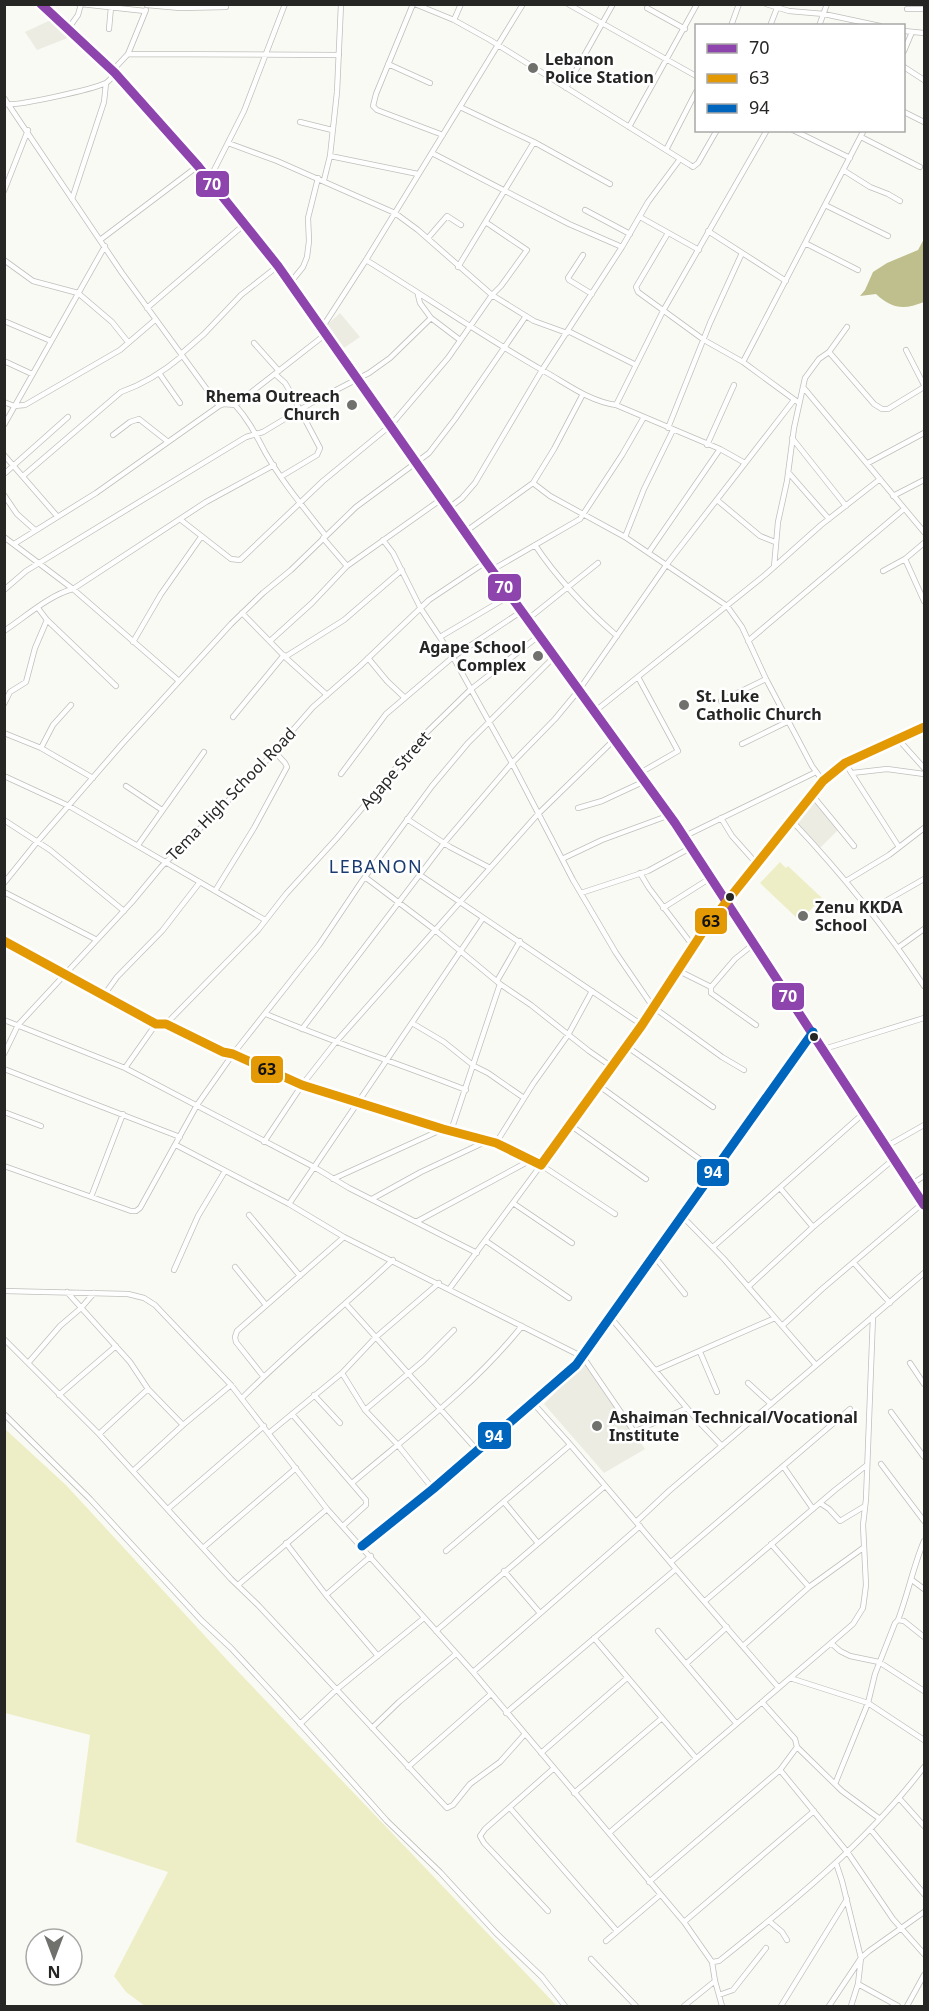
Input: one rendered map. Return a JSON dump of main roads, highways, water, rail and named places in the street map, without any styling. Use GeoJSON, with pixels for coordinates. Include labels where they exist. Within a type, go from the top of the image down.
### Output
{"type":"FeatureCollection","features":[{"type":"Feature","properties":{"kind":"main road"},"geometry":{"type":"LineString","coordinates":[[42,4],[114,71],[198,166],[279,266],[486,562],[685,836],[924,1204]]}},
{"type":"Feature","properties":{"kind":"place","name":"Lebanon Police Station"},"geometry":{"type":"Point","coordinates":[533,68]}},
{"type":"Feature","properties":{"kind":"place","name":"Rhema Outreach Church"},"geometry":{"type":"Point","coordinates":[352,405]}},
{"type":"Feature","properties":{"kind":"place","name":"Agape School Complex"},"geometry":{"type":"Point","coordinates":[538,656]}},
{"type":"Feature","properties":{"kind":"place","name":"St. Luke Catholic Church"},"geometry":{"type":"Point","coordinates":[684,705]}},
{"type":"Feature","properties":{"kind":"place","name":"Zenu KKDA School"},"geometry":{"type":"Point","coordinates":[803,916]}},
{"type":"Feature","properties":{"kind":"place","name":"Ashaiman Technical/Vocational Institute"},"geometry":{"type":"Point","coordinates":[597,1426]}},
{"type":"Feature","properties":{"kind":"district","name":"LEBANON"},"geometry":{"type":"Point","coordinates":[376,867]}}]}
